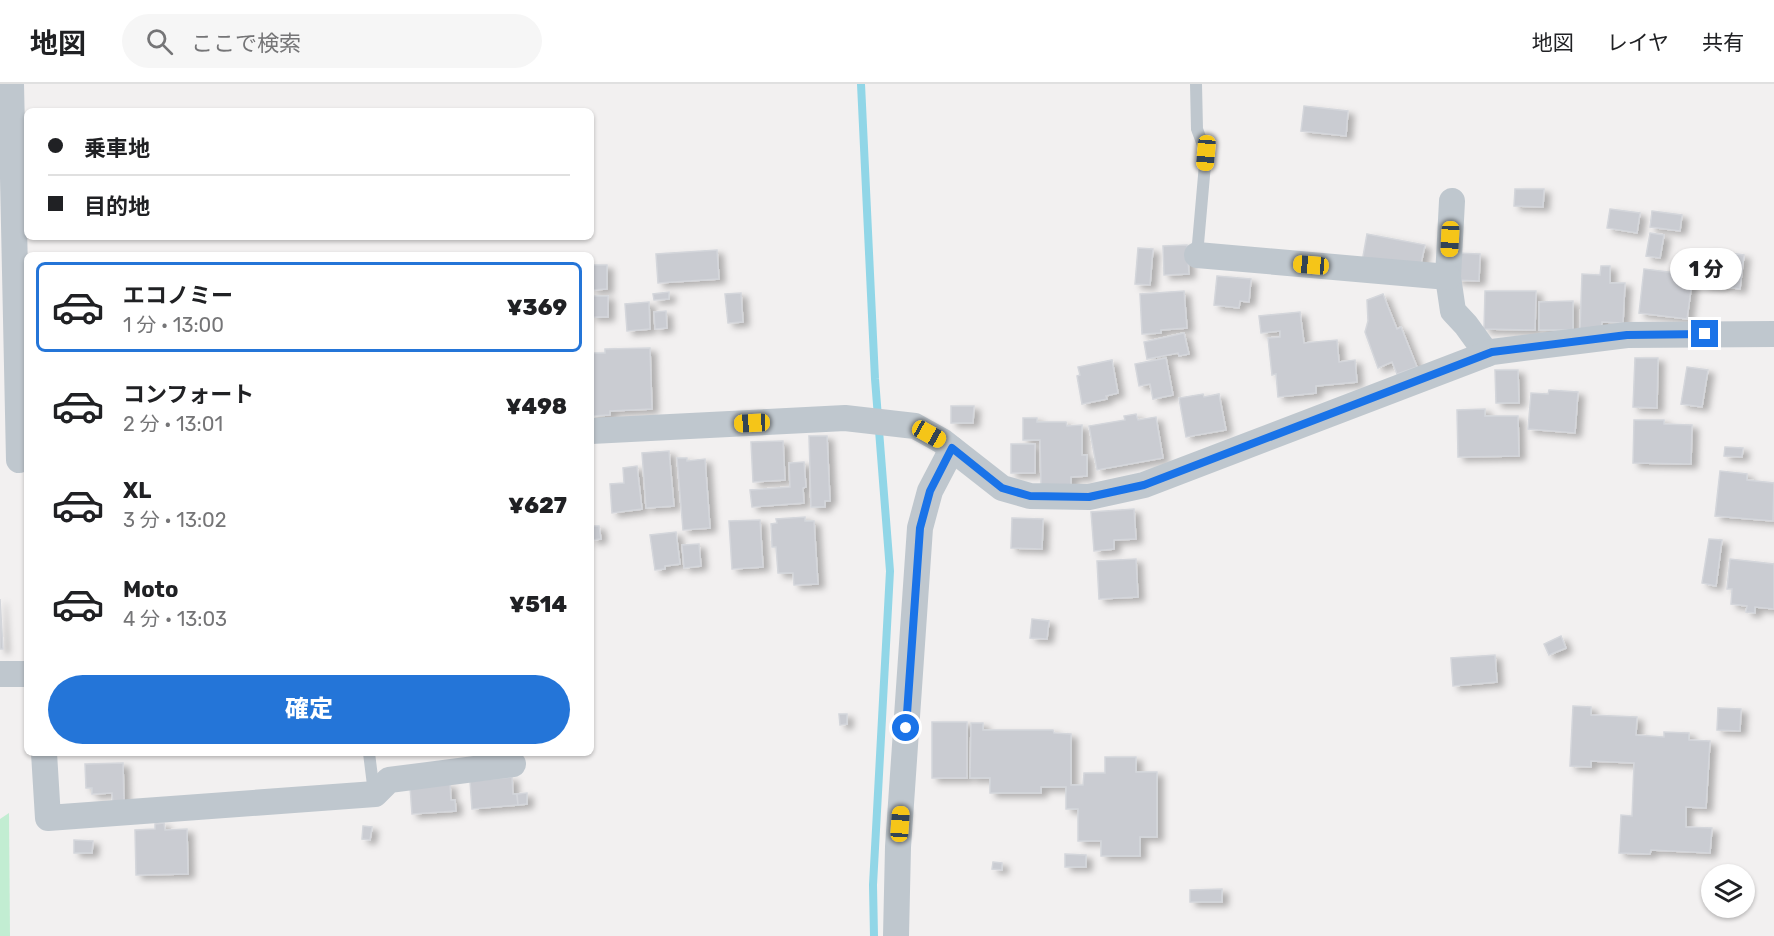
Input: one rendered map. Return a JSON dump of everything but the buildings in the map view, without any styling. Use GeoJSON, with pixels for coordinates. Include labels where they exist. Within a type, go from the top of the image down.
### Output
{"type":"FeatureCollection","features":[{"type":"Feature","properties":{"kind":"street"},"geometry":{"type":"LineString","coordinates":[[11,84],[15,460]]}},
{"type":"Feature","properties":{"kind":"street"},"geometry":{"type":"LineString","coordinates":[[1452,201],[1448,277],[1453,311],[1487,354]]}},
{"type":"Feature","properties":{"kind":"street"},"geometry":{"type":"LineString","coordinates":[[1197,255],[1448,277]]}},
{"type":"Feature","properties":{"kind":"street"},"geometry":{"type":"LineString","coordinates":[[594,431],[845,418],[915,426],[952,448],[1002,488],[1030,496],[1089,497],[1144,485],[1492,352],[1627,335],[1774,333]]}},
{"type":"Feature","properties":{"kind":"street"},"geometry":{"type":"LineString","coordinates":[[896,936],[898,848],[920,528],[930,491],[952,448]]}},
{"type":"Feature","properties":{"kind":"street"},"geometry":{"type":"LineString","coordinates":[[0,674],[24,674]]}},
{"type":"Feature","properties":{"kind":"street"},"geometry":{"type":"LineString","coordinates":[[44,756],[48,818],[375,794],[390,780],[513,764]]}},
{"type":"Feature","properties":{"kind":"lane"},"geometry":{"type":"LineString","coordinates":[[1196,84],[1197,129],[1206,153],[1197,255]]}},
{"type":"Feature","properties":{"kind":"lane"},"geometry":{"type":"LineString","coordinates":[[369,756],[375,794]]}},
{"type":"Feature","properties":{"kind":"green space"},"geometry":{"type":"Polygon","coordinates":[[[9,813],[10,936],[0,936],[0,819],[9,813]]]}},
{"type":"Feature","properties":{"kind":"waterway"},"geometry":{"type":"LineString","coordinates":[[861,84],[875,379],[890,571],[873,885],[874,936]]}},
{"type":"Feature","properties":{"kind":"route"},"geometry":{"type":"LineString","coordinates":[[906,728],[920,528],[930,491],[952,448],[1002,488],[1030,496],[1089,497],[1144,485],[1492,352],[1627,335],[1705,334]]}}]}
